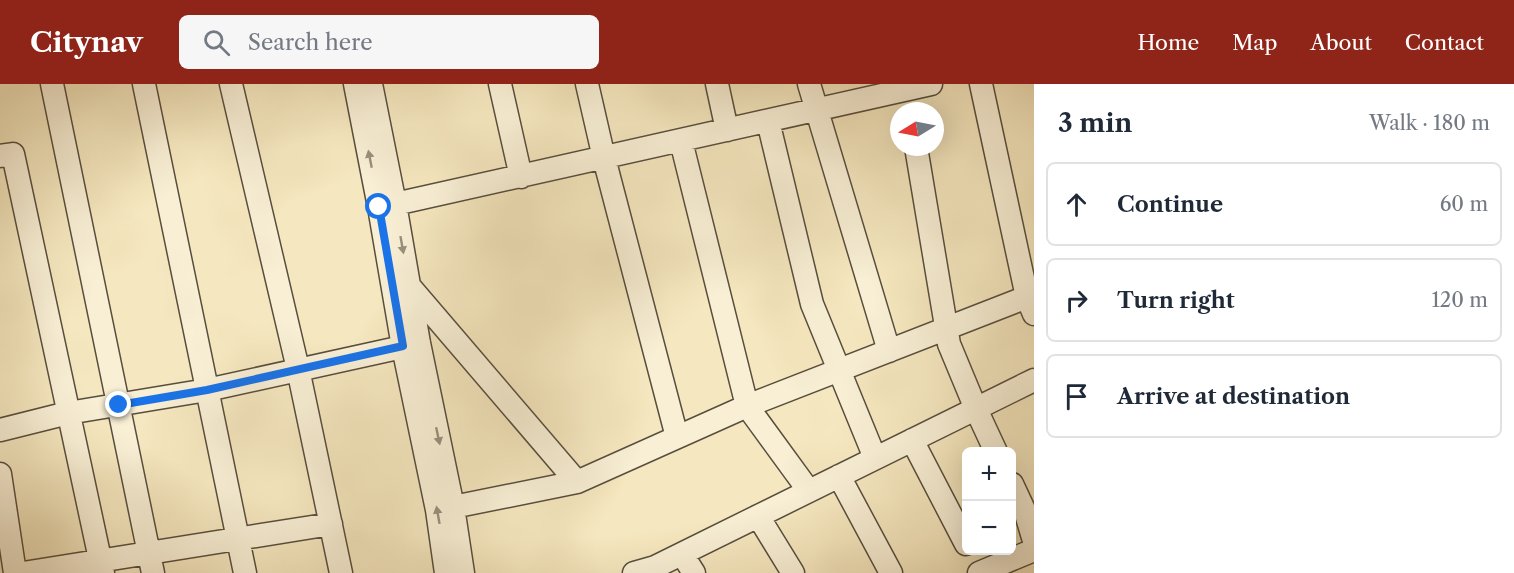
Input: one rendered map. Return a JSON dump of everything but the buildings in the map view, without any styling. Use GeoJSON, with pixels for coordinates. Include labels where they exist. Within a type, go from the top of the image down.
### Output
{"type":"FeatureCollection","features":[{"type":"Feature","properties":{"kind":"street"},"geometry":{"type":"LineString","coordinates":[[52,84],[151,563]]}},
{"type":"Feature","properties":{"kind":"street"},"geometry":{"type":"LineString","coordinates":[[144,84],[245,573]]}},
{"type":"Feature","properties":{"kind":"street"},"geometry":{"type":"LineString","coordinates":[[231,84],[298,369],[341,573]]}},
{"type":"Feature","properties":{"kind":"street"},"geometry":{"type":"LineString","coordinates":[[355,84],[395,204],[410,287],[411,345],[437,510],[453,564]]}},
{"type":"Feature","properties":{"kind":"street"},"geometry":{"type":"LineString","coordinates":[[371,84],[372,131],[390,266],[453,507],[453,564]]}},
{"type":"Feature","properties":{"kind":"street"},"geometry":{"type":"LineString","coordinates":[[500,84],[521,177]]}},
{"type":"Feature","properties":{"kind":"street"},"geometry":{"type":"LineString","coordinates":[[587,84],[603,158],[677,438]]}},
{"type":"Feature","properties":{"kind":"street"},"geometry":{"type":"LineString","coordinates":[[717,84],[727,130]]}},
{"type":"Feature","properties":{"kind":"street"},"geometry":{"type":"LineString","coordinates":[[809,84],[889,351]]}},
{"type":"Feature","properties":{"kind":"street"},"geometry":{"type":"LineString","coordinates":[[395,204],[817,110],[899,94],[931,84]]}},
{"type":"Feature","properties":{"kind":"street"},"geometry":{"type":"LineString","coordinates":[[453,507],[577,482],[747,406],[839,370],[947,328],[1031,305],[981,84]]}},
{"type":"Feature","properties":{"kind":"street"},"geometry":{"type":"LineString","coordinates":[[768,121],[812,304],[875,458]]}},
{"type":"Feature","properties":{"kind":"street"},"geometry":{"type":"LineString","coordinates":[[681,141],[747,406],[809,491]]}},
{"type":"Feature","properties":{"kind":"street"},"geometry":{"type":"LineString","coordinates":[[0,156],[13,154],[101,567]]}},
{"type":"Feature","properties":{"kind":"street"},"geometry":{"type":"LineString","coordinates":[[918,156],[950,344],[994,447]]}},
{"type":"Feature","properties":{"kind":"street"},"geometry":{"type":"LineString","coordinates":[[410,287],[577,482]]}},
{"type":"Feature","properties":{"kind":"street"},"geometry":{"type":"LineString","coordinates":[[0,430],[68,413],[207,390],[411,345]]}},
{"type":"Feature","properties":{"kind":"street"},"geometry":{"type":"LineString","coordinates":[[638,572],[655,567],[682,554],[1034,380]]}},
{"type":"Feature","properties":{"kind":"street"},"geometry":{"type":"LineString","coordinates":[[912,440],[962,536]]}},
{"type":"Feature","properties":{"kind":"street"},"geometry":{"type":"LineString","coordinates":[[0,474],[15,573]]}},
{"type":"Feature","properties":{"kind":"street"},"geometry":{"type":"LineString","coordinates":[[839,476],[891,573]]}},
{"type":"Feature","properties":{"kind":"street"},"geometry":{"type":"LineString","coordinates":[[1016,494],[1026,514],[1034,541]]}},
{"type":"Feature","properties":{"kind":"street"},"geometry":{"type":"LineString","coordinates":[[758,516],[793,573]]}},
{"type":"Feature","properties":{"kind":"street"},"geometry":{"type":"LineString","coordinates":[[23,573],[151,563],[238,539],[331,524]]}},
{"type":"Feature","properties":{"kind":"street"},"geometry":{"type":"LineString","coordinates":[[972,555],[980,573],[1034,550]]}},
{"type":"Feature","properties":{"kind":"street"},"geometry":{"type":"LineString","coordinates":[[682,554],[694,573]]}},
{"type":"Feature","properties":{"kind":"route"},"geometry":{"type":"LineString","coordinates":[[119,405],[207,390],[403,346],[379,207]]}}]}
